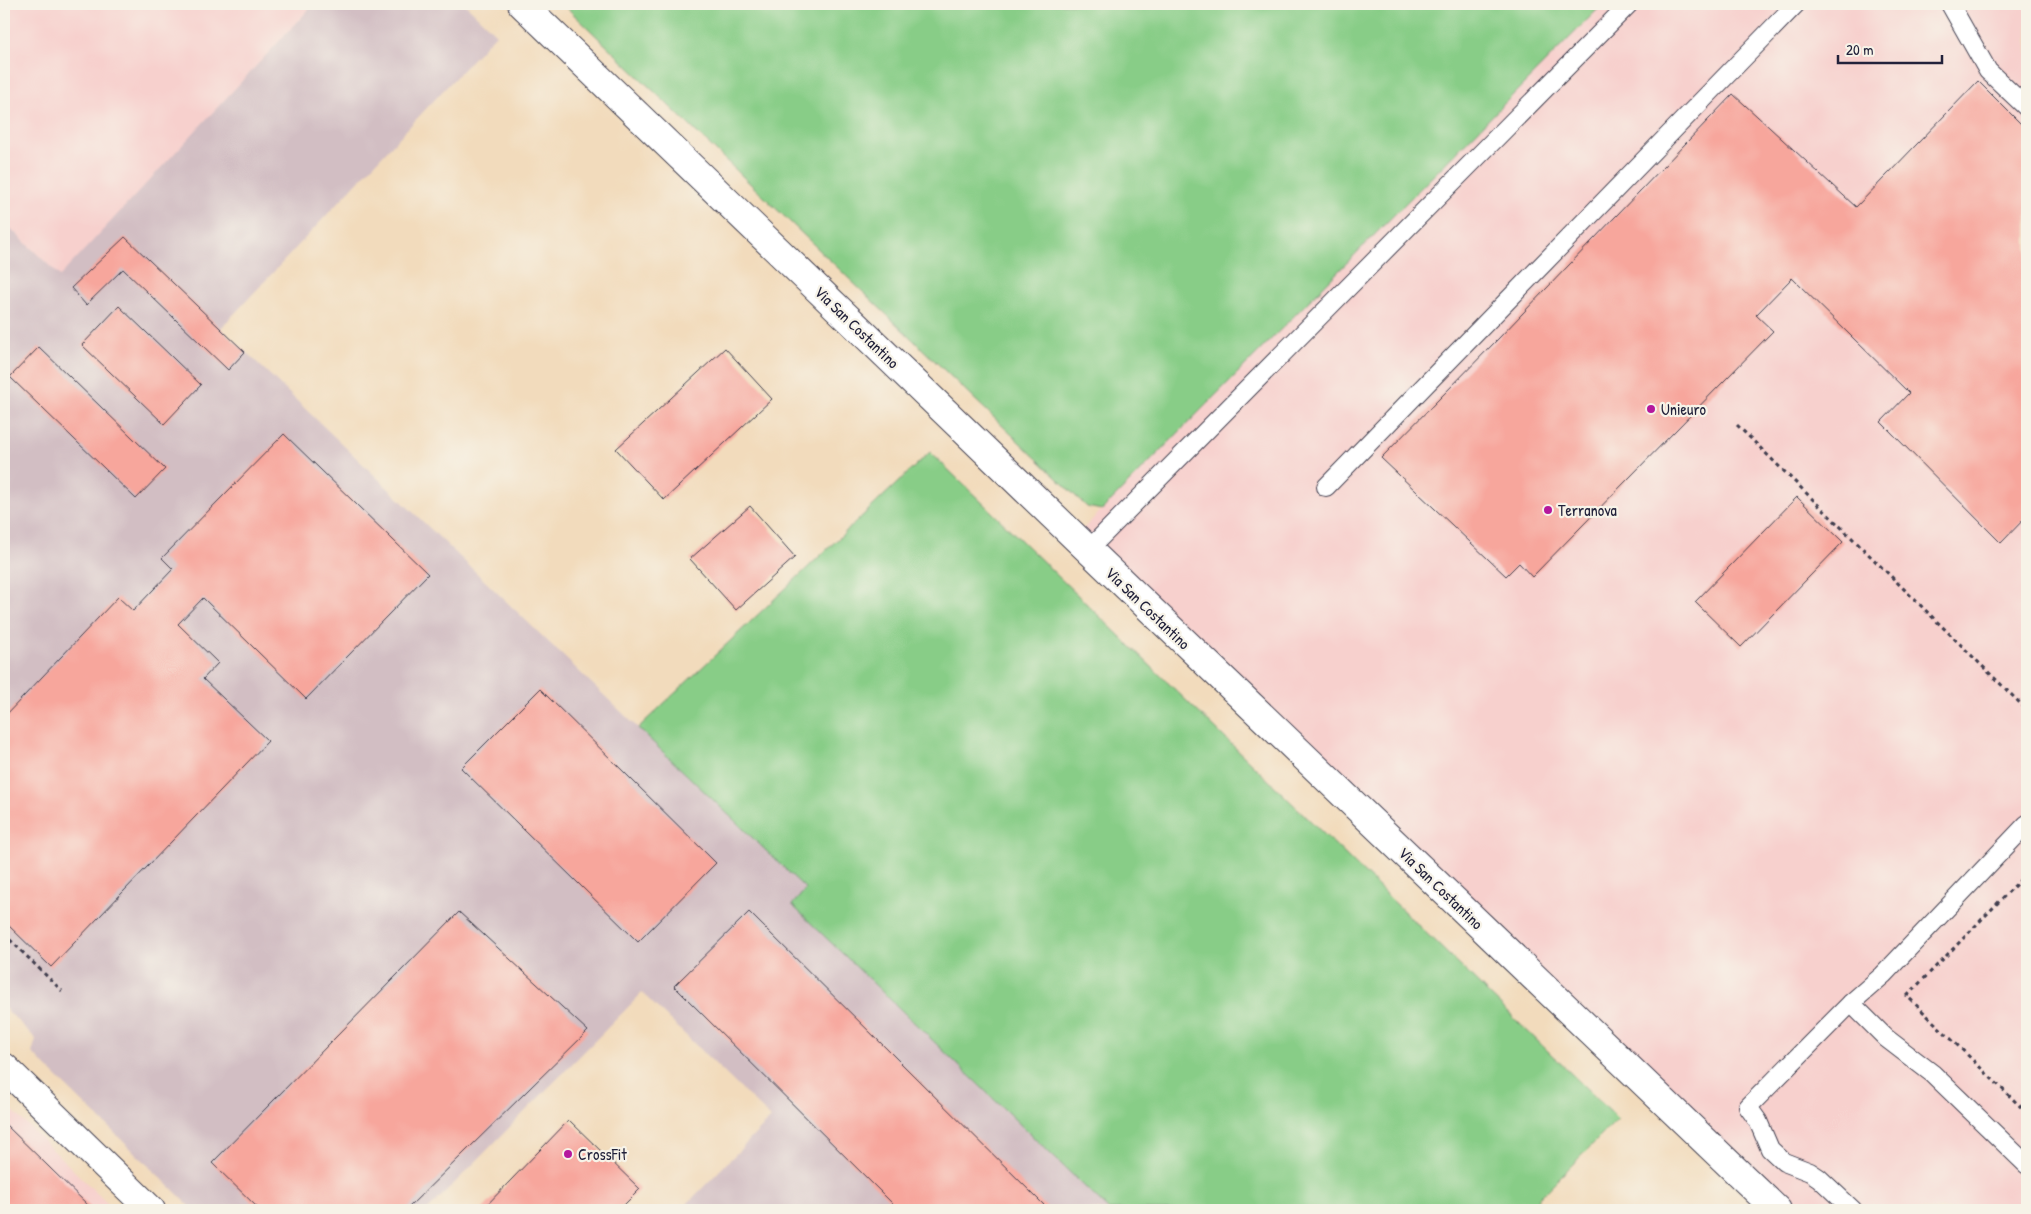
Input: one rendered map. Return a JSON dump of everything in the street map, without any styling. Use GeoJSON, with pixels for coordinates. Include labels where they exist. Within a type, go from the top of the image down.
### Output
{"type":"FeatureCollection","features":[{"type":"Feature","properties":{"kind":"street","name":"Via San Costantino"},"geometry":{"type":"LineString","coordinates":[[522,4],[1088,550],[1777,1210]]}},
{"type":"Feature","properties":{"kind":"street"},"geometry":{"type":"LineString","coordinates":[[4,1066],[151,1210]]}},
{"type":"Feature","properties":{"kind":"lane"},"geometry":{"type":"LineString","coordinates":[[1088,550],[1629,4]]}},
{"type":"Feature","properties":{"kind":"lane"},"geometry":{"type":"LineString","coordinates":[[1326,487],[1796,4]]}},
{"type":"Feature","properties":{"kind":"lane"},"geometry":{"type":"LineString","coordinates":[[1950,4],[1988,71],[2027,108]]}},
{"type":"Feature","properties":{"kind":"lane"},"geometry":{"type":"LineString","coordinates":[[1853,1210],[1819,1178],[1810,1172],[1784,1162],[1770,1149],[1758,1121],[1748,1107],[1851,1003],[1883,975],[2027,824]]}},
{"type":"Feature","properties":{"kind":"lane"},"geometry":{"type":"LineString","coordinates":[[1851,1003],[1886,1038],[1933,1074],[2027,1166]]}},
{"type":"Feature","properties":{"kind":"path"},"geometry":{"type":"LineString","coordinates":[[1737,425],[2027,710]]}},
{"type":"Feature","properties":{"kind":"path"},"geometry":{"type":"LineString","coordinates":[[2027,873],[1907,996],[2027,1113]]}},
{"type":"Feature","properties":{"kind":"path"},"geometry":{"type":"LineString","coordinates":[[4,934],[62,991]]}},
{"type":"Feature","properties":{"kind":"shaded area"},"geometry":{"type":"Polygon","coordinates":[[[4,4],[314,4],[60,277],[4,222],[4,4]]]}},
{"type":"Feature","properties":{"kind":"shaded area"},"geometry":{"type":"Polygon","coordinates":[[[314,4],[465,4],[496,34],[221,328],[806,889],[792,905],[1109,1210],[681,1210],[771,1118],[642,993],[428,1210],[194,1210],[32,1053],[36,1039],[4,1007],[4,222],[60,276],[314,4]]]}},
{"type":"Feature","properties":{"kind":"shaded area"},"geometry":{"type":"Polygon","coordinates":[[[1603,4],[2027,4],[2027,1210],[1777,1210],[1075,537],[1603,4]]]}},
{"type":"Feature","properties":{"kind":"shaded area"},"geometry":{"type":"Polygon","coordinates":[[[4,1102],[114,1210],[4,1210],[4,1102]]]}},
{"type":"Feature","properties":{"kind":"green space"},"geometry":{"type":"Polygon","coordinates":[[[563,4],[1603,4],[1102,510],[1087,507],[563,4]]]}},
{"type":"Feature","properties":{"kind":"green space"},"geometry":{"type":"Polygon","coordinates":[[[930,452],[1618,1119],[1527,1210],[1109,1210],[792,905],[806,889],[638,728],[930,452]]]}},
{"type":"Feature","properties":{"kind":"building"},"geometry":{"type":"Polygon","coordinates":[[[1978,81],[2027,130],[2027,516],[2001,543],[1881,422],[1909,393],[1792,278],[1756,315],[1773,331],[1532,577],[1519,563],[1506,576],[1381,458],[1733,94],[1856,207],[1978,81]]]}},
{"type":"Feature","properties":{"kind":"building"},"geometry":{"type":"Polygon","coordinates":[[[125,237],[245,352],[228,370],[123,269],[86,305],[71,288],[125,237]]]}},
{"type":"Feature","properties":{"kind":"building"},"geometry":{"type":"Polygon","coordinates":[[[119,306],[201,385],[164,424],[82,345],[119,306]]]}},
{"type":"Feature","properties":{"kind":"building"},"geometry":{"type":"Polygon","coordinates":[[[39,347],[165,469],[136,499],[10,377],[39,347]]]}},
{"type":"Feature","properties":{"kind":"building"},"geometry":{"type":"Polygon","coordinates":[[[725,348],[772,399],[664,500],[616,449],[725,348]]]}},
{"type":"Feature","properties":{"kind":"building"},"geometry":{"type":"Polygon","coordinates":[[[284,434],[428,574],[306,699],[203,598],[178,624],[218,663],[203,679],[268,741],[51,967],[4,921],[4,717],[118,597],[133,611],[173,569],[162,558],[284,434]]]}},
{"type":"Feature","properties":{"kind":"building"},"geometry":{"type":"Polygon","coordinates":[[[1797,497],[1843,542],[1741,647],[1695,602],[1797,497]]]}},
{"type":"Feature","properties":{"kind":"building"},"geometry":{"type":"Polygon","coordinates":[[[750,506],[795,557],[736,610],[690,559],[750,506]]]}},
{"type":"Feature","properties":{"kind":"building"},"geometry":{"type":"Polygon","coordinates":[[[540,689],[716,863],[638,942],[461,768],[540,689]]]}},
{"type":"Feature","properties":{"kind":"building"},"geometry":{"type":"Polygon","coordinates":[[[459,912],[588,1031],[406,1210],[260,1210],[212,1163],[459,912]]]}},
{"type":"Feature","properties":{"kind":"building"},"geometry":{"type":"Polygon","coordinates":[[[749,912],[1049,1210],[899,1210],[674,986],[749,912]]]}},
{"type":"Feature","properties":{"kind":"building"},"geometry":{"type":"Polygon","coordinates":[[[569,1120],[640,1189],[619,1210],[482,1210],[569,1120]]]}},
{"type":"Feature","properties":{"kind":"building"},"geometry":{"type":"Polygon","coordinates":[[[4,1123],[93,1210],[11,1210],[4,1204],[4,1123]]]}},
{"type":"Feature","properties":{"kind":"place","name":"Unieuro"},"geometry":{"type":"Point","coordinates":[1651,409]}},
{"type":"Feature","properties":{"kind":"place","name":"Terranova"},"geometry":{"type":"Point","coordinates":[1548,510]}},
{"type":"Feature","properties":{"kind":"place","name":"CrossFit"},"geometry":{"type":"Point","coordinates":[568,1154]}}]}
